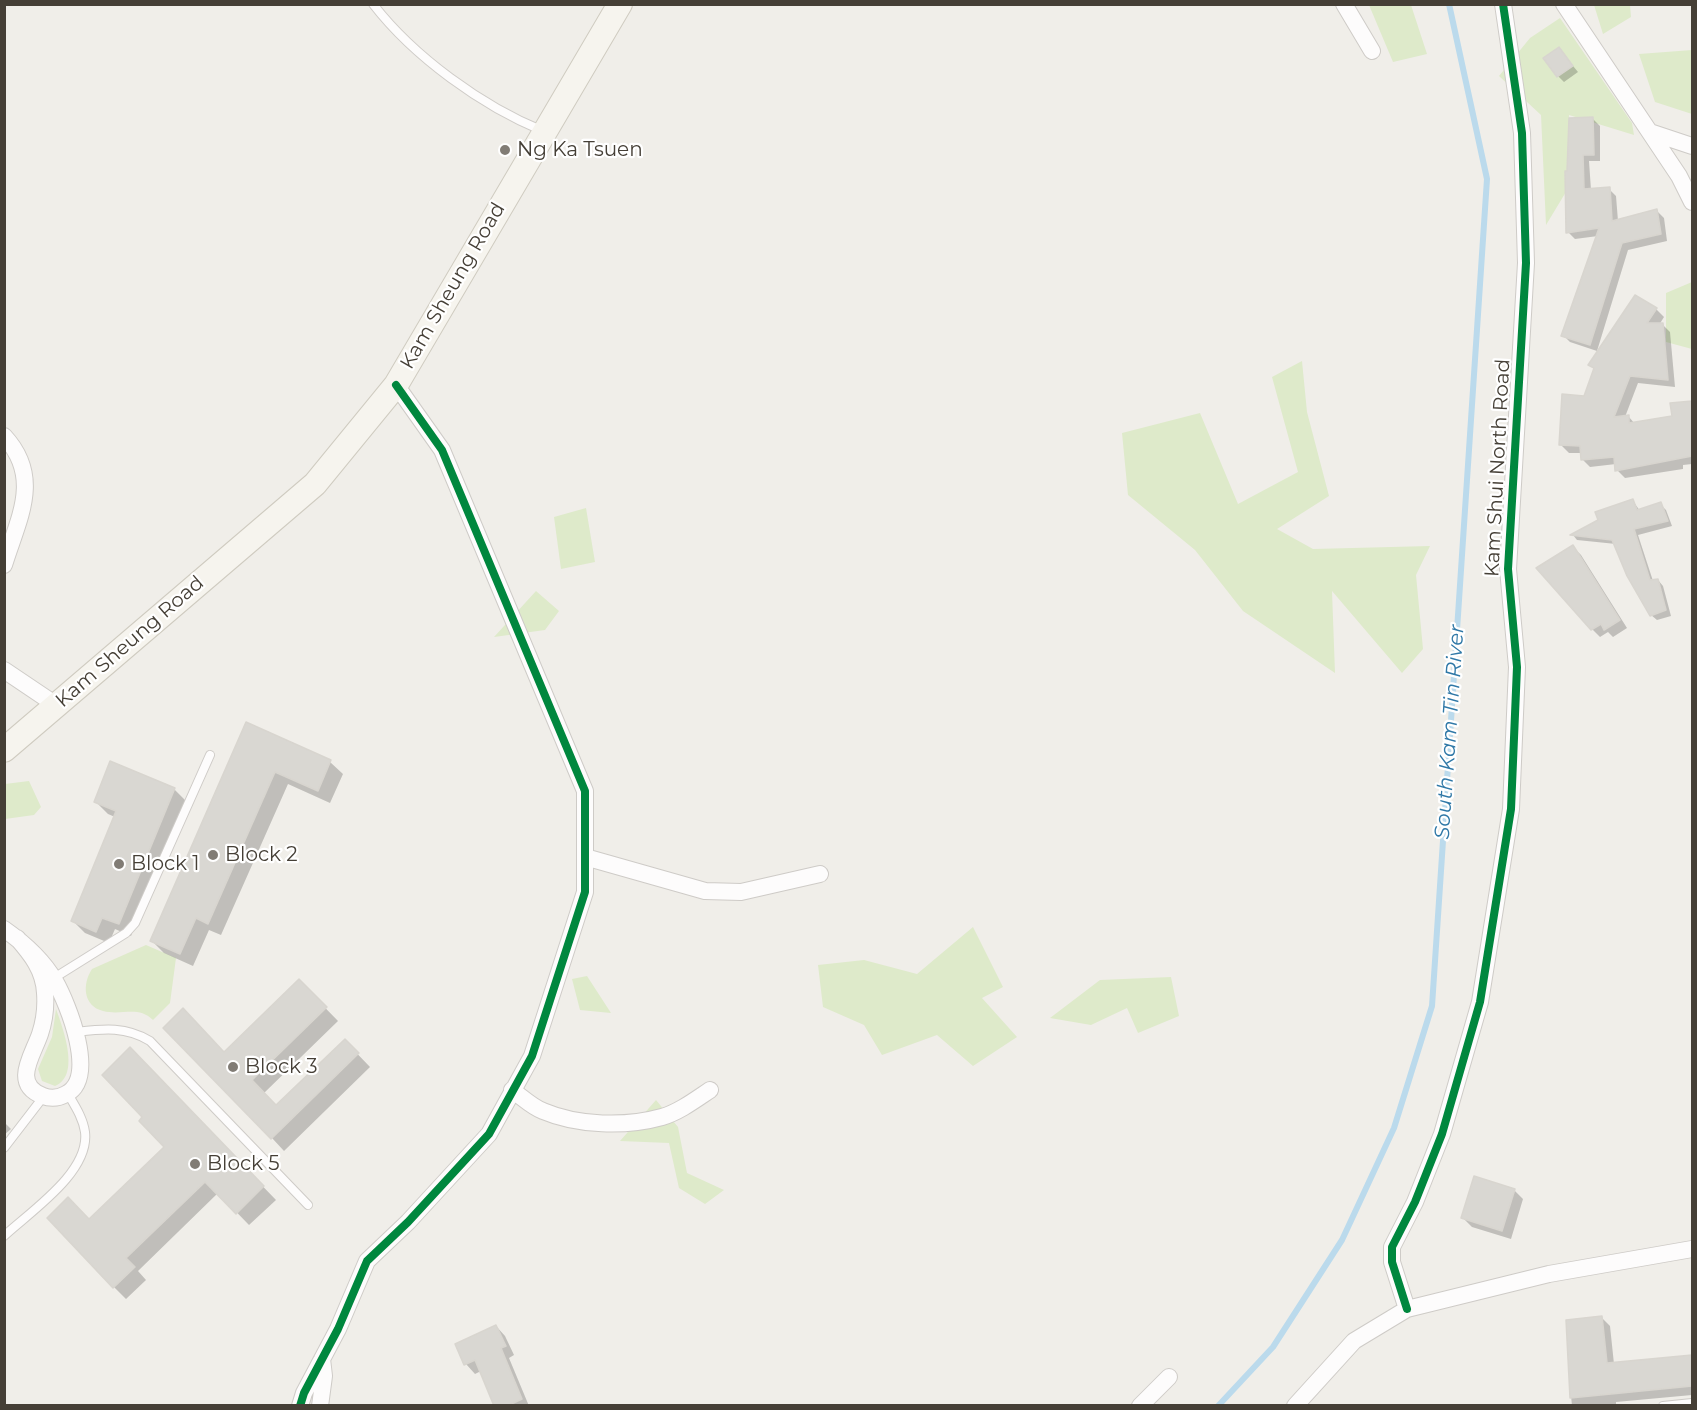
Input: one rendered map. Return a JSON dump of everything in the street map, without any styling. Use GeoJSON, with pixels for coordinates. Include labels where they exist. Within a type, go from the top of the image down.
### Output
{"type":"FeatureCollection","features":[{"type":"Feature","properties":{"kind":"main road","name":"Kam Sheung Road"},"geometry":{"type":"LineString","coordinates":[[4,750],[315,484],[396,386],[543,131],[620,4]]}},
{"type":"Feature","properties":{"kind":"street"},"geometry":{"type":"LineString","coordinates":[[1344,4],[1372,51]]}},
{"type":"Feature","properties":{"kind":"street","name":"Kam Shui North Road"},"geometry":{"type":"LineString","coordinates":[[1407,1309],[1392,1262],[1392,1247],[1415,1202],[1442,1134],[1480,1002],[1510,809],[1517,667],[1508,569],[1511,484],[1526,263],[1522,133],[1503,4]]}},
{"type":"Feature","properties":{"kind":"street"},"geometry":{"type":"LineString","coordinates":[[1564,4],[1650,132],[1692,202]]}},
{"type":"Feature","properties":{"kind":"street"},"geometry":{"type":"LineString","coordinates":[[1650,132],[1692,146]]}},
{"type":"Feature","properties":{"kind":"street"},"geometry":{"type":"LineString","coordinates":[[300,1406],[367,1261],[408,1222],[489,1134],[532,1056],[585,892],[585,791],[442,450],[396,386]]}},
{"type":"Feature","properties":{"kind":"street"},"geometry":{"type":"LineString","coordinates":[[4,436],[22,461],[26,490],[23,512],[4,565]]}},
{"type":"Feature","properties":{"kind":"street"},"geometry":{"type":"LineString","coordinates":[[4,670],[56,705]]}},
{"type":"Feature","properties":{"kind":"street"},"geometry":{"type":"LineString","coordinates":[[585,857],[705,891],[741,892],[820,874]]}},
{"type":"Feature","properties":{"kind":"street"},"geometry":{"type":"LineString","coordinates":[[11,933],[54,978],[64,998],[75,1032],[80,1074],[76,1085],[68,1094],[56,1098],[44,1096],[30,1085],[25,1068],[43,1021],[43,981],[34,958],[11,933]]}},
{"type":"Feature","properties":{"kind":"street"},"geometry":{"type":"LineString","coordinates":[[512,1090],[541,1110],[570,1120],[630,1123],[663,1116],[687,1106],[710,1090]]}},
{"type":"Feature","properties":{"kind":"street"},"geometry":{"type":"LineString","coordinates":[[1295,1406],[1354,1341],[1407,1309],[1549,1274],[1692,1249]]}},
{"type":"Feature","properties":{"kind":"street"},"geometry":{"type":"LineString","coordinates":[[320,1406],[324,1376],[322,1358]]}},
{"type":"Feature","properties":{"kind":"street"},"geometry":{"type":"LineString","coordinates":[[1140,1406],[1169,1377]]}},
{"type":"Feature","properties":{"kind":"lane"},"geometry":{"type":"LineString","coordinates":[[373,4],[390,26],[484,103],[543,131]]}},
{"type":"Feature","properties":{"kind":"lane"},"geometry":{"type":"LineString","coordinates":[[54,978],[126,933],[135,923],[210,755]]}},
{"type":"Feature","properties":{"kind":"lane"},"geometry":{"type":"LineString","coordinates":[[75,1032],[127,1030],[150,1041],[308,1205]]}},
{"type":"Feature","properties":{"kind":"lane"},"geometry":{"type":"LineString","coordinates":[[4,1236],[67,1178],[80,1162],[86,1141],[85,1131],[68,1094]]}},
{"type":"Feature","properties":{"kind":"lane"},"geometry":{"type":"LineString","coordinates":[[4,1148],[44,1096]]}},
{"type":"Feature","properties":{"kind":"lane"},"geometry":{"type":"LineString","coordinates":[[1663,1406],[1692,1403]]}},
{"type":"Feature","properties":{"kind":"green space"},"geometry":{"type":"Polygon","coordinates":[[[1369,5],[1411,5],[1427,54],[1393,62],[1369,5]]]}},
{"type":"Feature","properties":{"kind":"green space"},"geometry":{"type":"Polygon","coordinates":[[[1594,5],[1630,5],[1631,17],[1603,34],[1594,5]]]}},
{"type":"Feature","properties":{"kind":"green space"},"geometry":{"type":"Polygon","coordinates":[[[1560,18],[1632,123],[1634,135],[1569,115],[1572,182],[1546,225],[1541,115],[1499,76],[1530,38],[1560,18]]]}},
{"type":"Feature","properties":{"kind":"green space"},"geometry":{"type":"Polygon","coordinates":[[[1692,50],[1692,114],[1655,102],[1639,54],[1692,50]]]}},
{"type":"Feature","properties":{"kind":"green space"},"geometry":{"type":"Polygon","coordinates":[[[1692,282],[1692,349],[1666,342],[1666,293],[1692,282]]]}},
{"type":"Feature","properties":{"kind":"green space"},"geometry":{"type":"Polygon","coordinates":[[[1302,361],[1307,412],[1329,496],[1277,529],[1313,549],[1430,546],[1416,575],[1423,649],[1402,673],[1332,591],[1335,673],[1243,611],[1195,550],[1128,495],[1122,433],[1200,413],[1238,504],[1298,472],[1272,377],[1302,361]]]}},
{"type":"Feature","properties":{"kind":"green space"},"geometry":{"type":"Polygon","coordinates":[[[586,508],[595,562],[561,569],[554,517],[586,508]]]}},
{"type":"Feature","properties":{"kind":"green space"},"geometry":{"type":"Polygon","coordinates":[[[536,591],[559,611],[545,630],[494,637],[536,591]]]}},
{"type":"Feature","properties":{"kind":"green space"},"geometry":{"type":"Polygon","coordinates":[[[29,781],[41,807],[34,815],[5,819],[5,784],[29,781]]]}},
{"type":"Feature","properties":{"kind":"green space"},"geometry":{"type":"Polygon","coordinates":[[[973,927],[1003,987],[982,998],[1017,1037],[973,1066],[937,1035],[882,1055],[864,1025],[823,1007],[818,965],[864,960],[917,974],[973,927]]]}},
{"type":"Feature","properties":{"kind":"green space"},"geometry":{"type":"Polygon","coordinates":[[[146,945],[176,958],[170,1003],[153,1020],[142,1013],[103,1011],[91,1004],[86,988],[92,969],[146,945]]]}},
{"type":"Feature","properties":{"kind":"green space"},"geometry":{"type":"Polygon","coordinates":[[[587,976],[611,1013],[580,1010],[572,979],[587,976]]]}},
{"type":"Feature","properties":{"kind":"green space"},"geometry":{"type":"Polygon","coordinates":[[[1171,977],[1179,1016],[1138,1033],[1127,1008],[1091,1025],[1050,1018],[1100,980],[1171,977]]]}},
{"type":"Feature","properties":{"kind":"green space"},"geometry":{"type":"Polygon","coordinates":[[[56,1009],[66,1039],[69,1062],[63,1081],[55,1086],[42,1081],[38,1069],[52,1037],[56,1009]]]}},
{"type":"Feature","properties":{"kind":"green space"},"geometry":{"type":"Polygon","coordinates":[[[656,1100],[678,1127],[687,1173],[724,1190],[705,1204],[679,1188],[669,1143],[620,1141],[656,1100]]]}},
{"type":"Feature","properties":{"kind":"building"},"geometry":{"type":"Polygon","coordinates":[[[1559,47],[1573,66],[1557,77],[1543,58],[1559,47]]]}},
{"type":"Feature","properties":{"kind":"building"},"geometry":{"type":"Polygon","coordinates":[[[1593,117],[1594,155],[1583,155],[1584,189],[1610,187],[1612,221],[1657,209],[1661,234],[1622,243],[1590,345],[1561,336],[1599,228],[1566,233],[1565,171],[1567,171],[1569,118],[1593,117]]]}},
{"type":"Feature","properties":{"kind":"building"},"geometry":{"type":"Polygon","coordinates":[[[1635,295],[1657,308],[1647,323],[1663,323],[1668,380],[1630,376],[1614,417],[1629,415],[1629,423],[1672,416],[1670,403],[1692,401],[1692,456],[1615,471],[1614,457],[1581,460],[1580,446],[1559,445],[1562,394],[1584,396],[1594,368],[1588,365],[1635,295]]]}},
{"type":"Feature","properties":{"kind":"building"},"geometry":{"type":"Polygon","coordinates":[[[1633,499],[1637,510],[1661,502],[1668,521],[1634,529],[1650,580],[1658,579],[1666,610],[1650,616],[1627,576],[1612,540],[1570,535],[1598,520],[1595,512],[1633,499]]]}},
{"type":"Feature","properties":{"kind":"building"},"geometry":{"type":"Polygon","coordinates":[[[1573,545],[1620,620],[1604,630],[1601,624],[1591,630],[1536,568],[1573,545]]]}},
{"type":"Feature","properties":{"kind":"building","name":"Block 2"},"geometry":{"type":"Polygon","coordinates":[[[246,722],[331,760],[318,791],[275,772],[208,924],[196,918],[180,954],[150,941],[246,722]]]}},
{"type":"Feature","properties":{"kind":"building","name":"Block 1"},"geometry":{"type":"Polygon","coordinates":[[[110,761],[175,788],[119,924],[102,918],[96,932],[71,921],[116,811],[94,802],[110,761]]]}},
{"type":"Feature","properties":{"kind":"building","name":"Block 3"},"geometry":{"type":"Polygon","coordinates":[[[299,979],[327,1007],[252,1080],[276,1105],[345,1039],[359,1053],[271,1139],[163,1028],[183,1008],[224,1052],[299,979]]]}},
{"type":"Feature","properties":{"kind":"building","name":"Block 5"},"geometry":{"type":"Polygon","coordinates":[[[130,1047],[264,1186],[236,1214],[205,1182],[126,1258],[135,1267],[113,1288],[47,1218],[68,1197],[89,1219],[164,1147],[139,1121],[142,1117],[102,1075],[130,1047]]]}},
{"type":"Feature","properties":{"kind":"building"},"geometry":{"type":"Polygon","coordinates":[[[1474,1176],[1515,1189],[1502,1231],[1461,1218],[1474,1176]]]}},
{"type":"Feature","properties":{"kind":"building"},"geometry":{"type":"Polygon","coordinates":[[[1602,1316],[1607,1363],[1692,1355],[1692,1386],[1570,1398],[1566,1320],[1602,1316]]]}},
{"type":"Feature","properties":{"kind":"building"},"geometry":{"type":"Polygon","coordinates":[[[496,1325],[506,1346],[501,1348],[522,1399],[507,1406],[494,1406],[475,1360],[464,1365],[455,1344],[496,1325]]]}},
{"type":"Feature","properties":{"kind":"waterway","name":"South Kam Tin River"},"geometry":{"type":"LineString","coordinates":[[1218,1406],[1273,1347],[1342,1240],[1394,1128],[1432,1006],[1487,179],[1449,4]]}},
{"type":"Feature","properties":{"kind":"cycle path"},"geometry":{"type":"LineString","coordinates":[[1407,1309],[1392,1262],[1392,1247],[1415,1202],[1442,1134],[1480,1002],[1511,809],[1517,667],[1508,569],[1526,263],[1522,133],[1503,4]]}},
{"type":"Feature","properties":{"kind":"cycle path"},"geometry":{"type":"LineString","coordinates":[[300,1406],[304,1393],[338,1329],[367,1261],[408,1222],[489,1134],[532,1056],[585,892],[585,791],[442,450],[396,385]]}},
{"type":"Feature","properties":{"kind":"place","name":"Ng Ka Tsuen"},"geometry":{"type":"Point","coordinates":[505,150]}},
{"type":"Feature","properties":{"kind":"place","name":"Block 2"},"geometry":{"type":"Point","coordinates":[213,855]}},
{"type":"Feature","properties":{"kind":"place","name":"Block 1"},"geometry":{"type":"Point","coordinates":[119,864]}},
{"type":"Feature","properties":{"kind":"place","name":"Block 3"},"geometry":{"type":"Point","coordinates":[233,1067]}},
{"type":"Feature","properties":{"kind":"place","name":"Block 5"},"geometry":{"type":"Point","coordinates":[195,1164]}}]}
